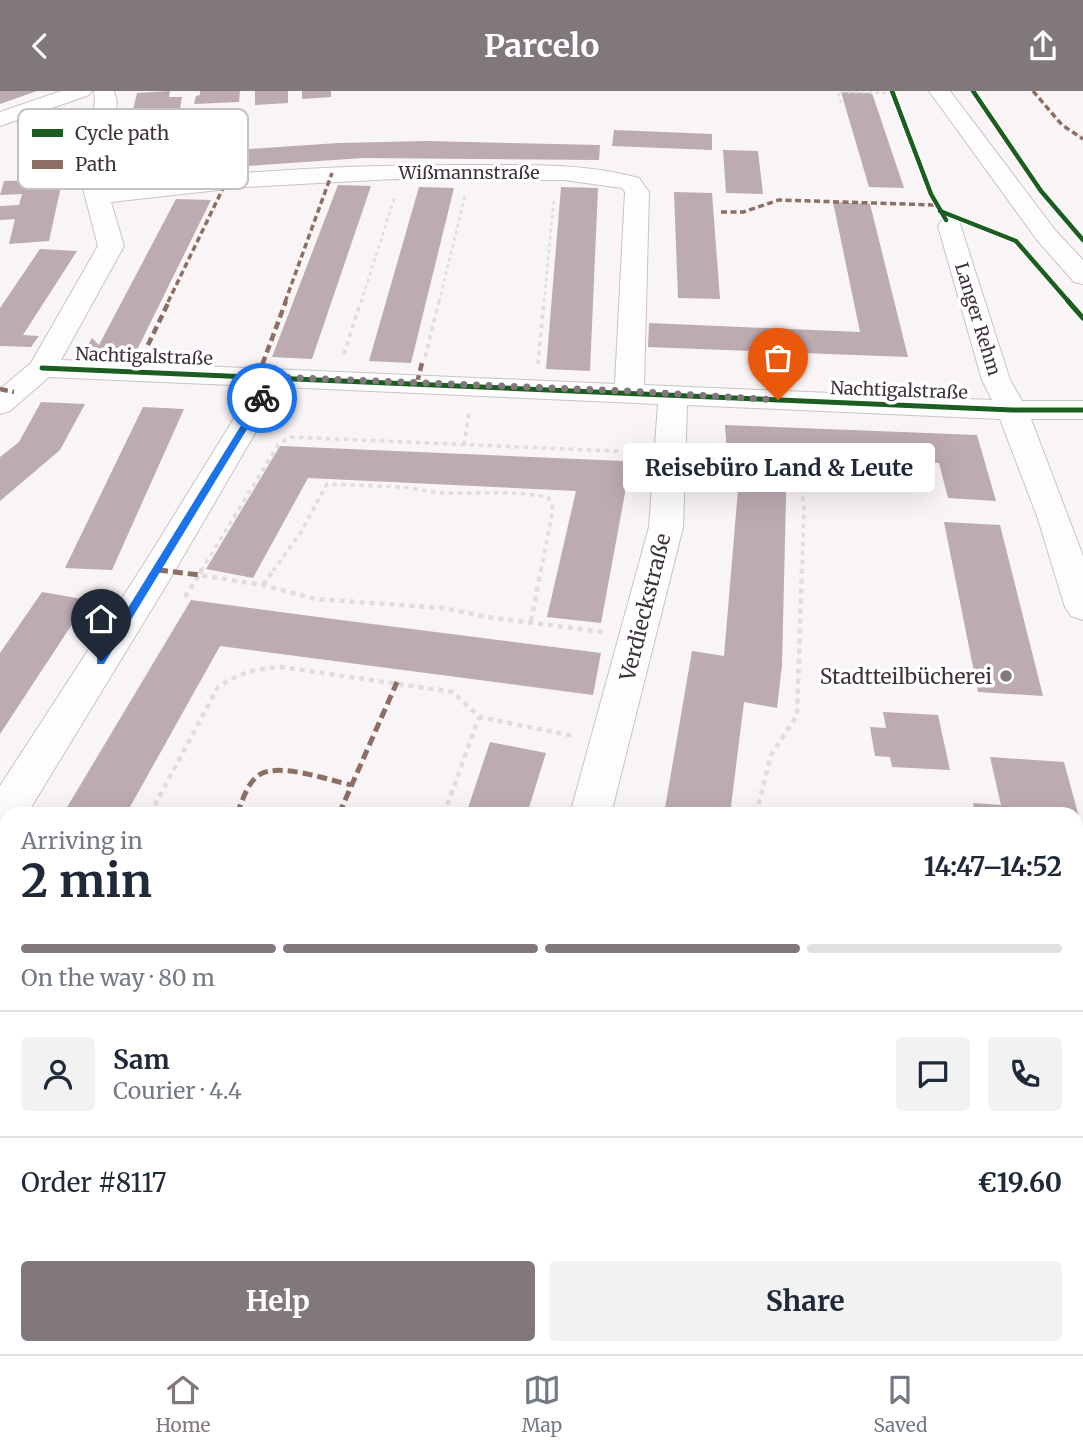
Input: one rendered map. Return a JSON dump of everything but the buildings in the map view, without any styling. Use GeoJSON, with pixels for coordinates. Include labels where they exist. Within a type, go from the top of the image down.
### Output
{"type":"FeatureCollection","features":[{"type":"Feature","properties":{"kind":"street"},"geometry":{"type":"LineString","coordinates":[[29,109],[82,91]]}},
{"type":"Feature","properties":{"kind":"street"},"geometry":{"type":"LineString","coordinates":[[104,91],[105,109]]}},
{"type":"Feature","properties":{"kind":"street"},"geometry":{"type":"LineString","coordinates":[[940,91],[1046,235],[1083,276]]}},
{"type":"Feature","properties":{"kind":"street"},"geometry":{"type":"LineString","coordinates":[[0,119],[18,113]]}},
{"type":"Feature","properties":{"kind":"street","name":"Wißmannstraße"},"geometry":{"type":"LineString","coordinates":[[248,179],[471,171],[610,176],[631,183],[637,192],[629,391]]}},
{"type":"Feature","properties":{"kind":"street"},"geometry":{"type":"LineString","coordinates":[[0,404],[42,368],[111,246],[95,189]]}},
{"type":"Feature","properties":{"kind":"street","name":"Wißmannstraße"},"geometry":{"type":"LineString","coordinates":[[97,197],[158,189]]}},
{"type":"Feature","properties":{"kind":"street","name":"Langer Rehm"},"geometry":{"type":"LineString","coordinates":[[950,226],[996,380],[1012,410],[1053,516],[1083,607]]}},
{"type":"Feature","properties":{"kind":"street","name":"Nachtigalstraße"},"geometry":{"type":"LineString","coordinates":[[42,368],[1083,411]]}},
{"type":"Feature","properties":{"kind":"street"},"geometry":{"type":"LineString","coordinates":[[9,807],[158,570],[274,377]]}},
{"type":"Feature","properties":{"kind":"street","name":"Verdieckstraße"},"geometry":{"type":"LineString","coordinates":[[592,807],[666,527],[673,396]]}},
{"type":"Feature","properties":{"kind":"path"},"geometry":{"type":"LineString","coordinates":[[841,103],[838,92],[892,93]]}},
{"type":"Feature","properties":{"kind":"path"},"geometry":{"type":"LineString","coordinates":[[427,352],[471,171]]}},
{"type":"Feature","properties":{"kind":"path"},"geometry":{"type":"LineString","coordinates":[[335,380],[402,172]]}},
{"type":"Feature","properties":{"kind":"path"},"geometry":{"type":"LineString","coordinates":[[536,388],[557,173]]}},
{"type":"Feature","properties":{"kind":"path"},"geometry":{"type":"LineString","coordinates":[[464,445],[470,409]]}},
{"type":"Feature","properties":{"kind":"path"},"geometry":{"type":"LineString","coordinates":[[185,597],[278,445],[290,437],[669,454]]}},
{"type":"Feature","properties":{"kind":"path"},"geometry":{"type":"LineString","coordinates":[[758,807],[771,755],[797,715],[804,508],[800,479]]}},
{"type":"Feature","properties":{"kind":"path"},"geometry":{"type":"LineString","coordinates":[[263,585],[301,532],[327,484],[402,487],[440,493],[548,496],[553,509],[531,621]]}},
{"type":"Feature","properties":{"kind":"path"},"geometry":{"type":"LineString","coordinates":[[199,575],[263,585],[315,599],[443,608],[638,637]]}},
{"type":"Feature","properties":{"kind":"path"},"geometry":{"type":"LineString","coordinates":[[154,807],[218,687],[236,673],[257,668],[282,667],[453,692],[479,717],[609,743]]}},
{"type":"Feature","properties":{"kind":"path"},"geometry":{"type":"LineString","coordinates":[[447,807],[479,717]]}},
{"type":"Feature","properties":{"kind":"marked path"},"geometry":{"type":"LineString","coordinates":[[1033,91],[1062,125],[1083,139]]}},
{"type":"Feature","properties":{"kind":"marked path"},"geometry":{"type":"LineString","coordinates":[[258,376],[332,173]]}},
{"type":"Feature","properties":{"kind":"marked path"},"geometry":{"type":"LineString","coordinates":[[148,345],[223,189]]}},
{"type":"Feature","properties":{"kind":"marked path"},"geometry":{"type":"LineString","coordinates":[[721,212],[743,212],[779,200],[936,205]]}},
{"type":"Feature","properties":{"kind":"marked path"},"geometry":{"type":"LineString","coordinates":[[417,383],[422,363]]}},
{"type":"Feature","properties":{"kind":"marked path"},"geometry":{"type":"LineString","coordinates":[[0,389],[14,392]]}},
{"type":"Feature","properties":{"kind":"marked path"},"geometry":{"type":"LineString","coordinates":[[158,570],[199,575]]}},
{"type":"Feature","properties":{"kind":"marked path"},"geometry":{"type":"LineString","coordinates":[[342,807],[397,682]]}},
{"type":"Feature","properties":{"kind":"marked path"},"geometry":{"type":"LineString","coordinates":[[240,807],[252,783],[259,775],[267,772],[290,772],[351,785]]}},
{"type":"Feature","properties":{"kind":"cycle path"},"geometry":{"type":"LineString","coordinates":[[892,91],[931,194],[946,220]]}},
{"type":"Feature","properties":{"kind":"cycle path"},"geometry":{"type":"LineString","coordinates":[[973,91],[1041,191],[1083,240]]}},
{"type":"Feature","properties":{"kind":"cycle path"},"geometry":{"type":"LineString","coordinates":[[940,211],[1016,241],[1083,318]]}},
{"type":"Feature","properties":{"kind":"cycle path"},"geometry":{"type":"LineString","coordinates":[[42,368],[1012,410],[1083,410]]}},
{"type":"Feature","properties":{"kind":"way so far"},"geometry":{"type":"LineString","coordinates":[[262,398],[274,377],[629,391],[673,396],[778,400]]}},
{"type":"Feature","properties":{"kind":"place","name":"Reisebüro Land & Leute"},"geometry":{"type":"Point","coordinates":[778,400]}},
{"type":"Feature","properties":{"kind":"place","name":"Stadtteilbücherei"},"geometry":{"type":"Point","coordinates":[1006,676]}},
{"type":"Feature","properties":{"kind":"route"},"geometry":{"type":"LineString","coordinates":[[101,661],[262,398]]}}]}
